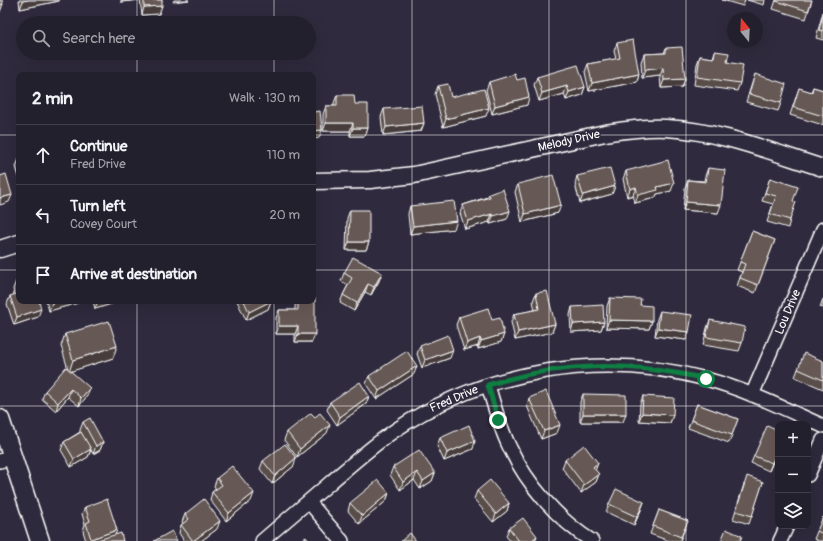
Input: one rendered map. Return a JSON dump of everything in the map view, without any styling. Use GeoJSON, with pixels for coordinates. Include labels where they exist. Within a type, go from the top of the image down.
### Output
{"type":"FeatureCollection","features":[{"type":"Feature","properties":{"kind":"main road"},"geometry":{"type":"LineString","coordinates":[[0,420],[6,459],[40,541]]}},
{"type":"Feature","properties":{"kind":"street","name":"Melody Drive"},"geometry":{"type":"LineString","coordinates":[[316,181],[370,180],[414,175],[605,132],[664,128],[714,135],[734,140],[823,168]]}},
{"type":"Feature","properties":{"kind":"street","name":"Lou Drive"},"geometry":{"type":"LineString","coordinates":[[752,395],[823,229]]}},
{"type":"Feature","properties":{"kind":"street"},"geometry":{"type":"LineString","coordinates":[[0,249],[16,244]]}},
{"type":"Feature","properties":{"kind":"street","name":"Fred Drive"},"geometry":{"type":"LineString","coordinates":[[262,541],[309,502],[372,446],[394,430],[445,401],[488,385],[530,374],[557,369],[598,366],[625,366],[666,371],[727,385],[823,426]]}},
{"type":"Feature","properties":{"kind":"street"},"geometry":{"type":"LineString","coordinates":[[488,385],[498,420],[510,448],[529,480],[563,518],[592,541]]}},
{"type":"Feature","properties":{"kind":"street"},"geometry":{"type":"LineString","coordinates":[[811,468],[823,440]]}},
{"type":"Feature","properties":{"kind":"street"},"geometry":{"type":"LineString","coordinates":[[309,502],[342,541]]}},
{"type":"Feature","properties":{"kind":"street"},"geometry":{"type":"LineString","coordinates":[[780,541],[785,529]]}},
{"type":"Feature","properties":{"kind":"building"},"geometry":{"type":"Polygon","coordinates":[[[0,0],[2,0],[3,4],[0,5],[0,0]]]}},
{"type":"Feature","properties":{"kind":"building"},"geometry":{"type":"Polygon","coordinates":[[[144,0],[162,0],[162,6],[144,7],[144,0]]]}},
{"type":"Feature","properties":{"kind":"building"},"geometry":{"type":"Polygon","coordinates":[[[812,0],[808,11],[776,1],[812,0]]]}},
{"type":"Feature","properties":{"kind":"building"},"geometry":{"type":"Polygon","coordinates":[[[823,14],[823,31],[819,30],[823,14]]]}},
{"type":"Feature","properties":{"kind":"building"},"geometry":{"type":"Polygon","coordinates":[[[633,40],[639,74],[592,83],[588,64],[620,58],[617,43],[633,40]]]}},
{"type":"Feature","properties":{"kind":"building"},"geometry":{"type":"Polygon","coordinates":[[[682,47],[685,79],[664,80],[663,68],[645,70],[644,54],[666,53],[666,48],[682,47]]]}},
{"type":"Feature","properties":{"kind":"building"},"geometry":{"type":"Polygon","coordinates":[[[715,51],[729,53],[727,62],[743,65],[740,83],[697,77],[700,56],[714,58],[715,51]]]}},
{"type":"Feature","properties":{"kind":"building"},"geometry":{"type":"Polygon","coordinates":[[[578,65],[585,87],[569,92],[567,86],[542,93],[537,77],[578,65]]]}},
{"type":"Feature","properties":{"kind":"building"},"geometry":{"type":"Polygon","coordinates":[[[515,74],[517,80],[525,78],[529,97],[495,106],[489,82],[515,74]]]}},
{"type":"Feature","properties":{"kind":"building"},"geometry":{"type":"Polygon","coordinates":[[[755,74],[786,84],[781,103],[749,94],[755,74]]]}},
{"type":"Feature","properties":{"kind":"building"},"geometry":{"type":"Polygon","coordinates":[[[448,84],[451,97],[484,89],[489,108],[446,119],[438,86],[448,84]]]}},
{"type":"Feature","properties":{"kind":"building"},"geometry":{"type":"Polygon","coordinates":[[[813,87],[823,90],[823,116],[793,107],[799,88],[812,92],[813,87]]]}},
{"type":"Feature","properties":{"kind":"building"},"geometry":{"type":"Polygon","coordinates":[[[337,95],[354,95],[355,104],[368,104],[368,128],[353,128],[353,123],[326,123],[326,106],[337,106],[337,95]]]}},
{"type":"Feature","properties":{"kind":"building"},"geometry":{"type":"Polygon","coordinates":[[[422,106],[424,123],[386,127],[384,109],[422,106]]]}},
{"type":"Feature","properties":{"kind":"building"},"geometry":{"type":"Polygon","coordinates":[[[320,111],[322,130],[316,131],[316,112],[320,111]]]}},
{"type":"Feature","properties":{"kind":"building"},"geometry":{"type":"Polygon","coordinates":[[[668,160],[674,183],[657,187],[658,190],[638,195],[636,187],[630,189],[626,171],[668,160]]]}},
{"type":"Feature","properties":{"kind":"building"},"geometry":{"type":"Polygon","coordinates":[[[610,168],[615,186],[583,195],[577,176],[610,168]]]}},
{"type":"Feature","properties":{"kind":"building"},"geometry":{"type":"Polygon","coordinates":[[[708,168],[725,170],[721,205],[686,202],[688,180],[706,182],[708,168]]]}},
{"type":"Feature","properties":{"kind":"building"},"geometry":{"type":"Polygon","coordinates":[[[6,174],[12,195],[0,198],[0,176],[6,174]]]}},
{"type":"Feature","properties":{"kind":"building"},"geometry":{"type":"Polygon","coordinates":[[[553,175],[561,205],[525,214],[518,184],[553,175]]]}},
{"type":"Feature","properties":{"kind":"building"},"geometry":{"type":"Polygon","coordinates":[[[770,178],[798,187],[793,201],[796,202],[790,220],[770,214],[776,196],[765,193],[770,178]]]}},
{"type":"Feature","properties":{"kind":"building"},"geometry":{"type":"Polygon","coordinates":[[[503,189],[510,211],[493,216],[492,214],[468,221],[463,205],[490,197],[489,194],[503,189]]]}},
{"type":"Feature","properties":{"kind":"building"},"geometry":{"type":"Polygon","coordinates":[[[454,201],[457,221],[413,226],[410,206],[454,201]]]}},
{"type":"Feature","properties":{"kind":"building"},"geometry":{"type":"Polygon","coordinates":[[[350,210],[369,210],[369,242],[349,242],[350,210]]]}},
{"type":"Feature","properties":{"kind":"building"},"geometry":{"type":"Polygon","coordinates":[[[752,231],[775,240],[758,285],[740,278],[745,264],[740,262],[752,231]]]}},
{"type":"Feature","properties":{"kind":"building"},"geometry":{"type":"Polygon","coordinates":[[[353,257],[382,273],[374,287],[368,284],[357,303],[343,295],[352,278],[344,273],[353,257]]]}},
{"type":"Feature","properties":{"kind":"building"},"geometry":{"type":"Polygon","coordinates":[[[547,291],[555,324],[518,332],[514,314],[539,309],[536,293],[547,291]]]}},
{"type":"Feature","properties":{"kind":"building"},"geometry":{"type":"Polygon","coordinates":[[[16,294],[16,304],[40,304],[41,309],[17,317],[10,296],[16,294]]]}},
{"type":"Feature","properties":{"kind":"building"},"geometry":{"type":"Polygon","coordinates":[[[610,298],[641,299],[640,305],[652,306],[652,321],[609,320],[610,298]]]}},
{"type":"Feature","properties":{"kind":"building"},"geometry":{"type":"Polygon","coordinates":[[[245,304],[265,304],[249,312],[245,304]]]}},
{"type":"Feature","properties":{"kind":"building"},"geometry":{"type":"Polygon","coordinates":[[[298,304],[315,304],[315,334],[298,334],[298,326],[279,326],[279,310],[298,310],[298,304]]]}},
{"type":"Feature","properties":{"kind":"building"},"geometry":{"type":"Polygon","coordinates":[[[603,305],[604,322],[573,324],[572,307],[603,305]]]}},
{"type":"Feature","properties":{"kind":"building"},"geometry":{"type":"Polygon","coordinates":[[[488,308],[492,320],[500,318],[504,334],[481,341],[480,338],[467,343],[459,317],[488,308]]]}},
{"type":"Feature","properties":{"kind":"building"},"geometry":{"type":"Polygon","coordinates":[[[660,311],[692,315],[689,332],[658,328],[660,311]]]}},
{"type":"Feature","properties":{"kind":"building"},"geometry":{"type":"Polygon","coordinates":[[[710,320],[745,327],[742,343],[706,337],[710,320]]]}},
{"type":"Feature","properties":{"kind":"building"},"geometry":{"type":"Polygon","coordinates":[[[109,321],[117,346],[73,360],[65,334],[109,321]]]}},
{"type":"Feature","properties":{"kind":"building"},"geometry":{"type":"Polygon","coordinates":[[[448,335],[453,350],[425,360],[420,346],[448,335]]]}},
{"type":"Feature","properties":{"kind":"building"},"geometry":{"type":"Polygon","coordinates":[[[407,351],[417,366],[379,391],[369,376],[407,351]]]}},
{"type":"Feature","properties":{"kind":"building"},"geometry":{"type":"Polygon","coordinates":[[[804,353],[823,361],[823,380],[798,369],[804,353]]]}},
{"type":"Feature","properties":{"kind":"building"},"geometry":{"type":"Polygon","coordinates":[[[66,367],[90,388],[81,398],[71,389],[58,403],[45,391],[66,367]]]}},
{"type":"Feature","properties":{"kind":"building"},"geometry":{"type":"Polygon","coordinates":[[[360,382],[369,396],[340,417],[330,402],[360,382]]]}},
{"type":"Feature","properties":{"kind":"building"},"geometry":{"type":"Polygon","coordinates":[[[546,391],[560,425],[544,431],[529,398],[546,391]]]}},
{"type":"Feature","properties":{"kind":"building"},"geometry":{"type":"Polygon","coordinates":[[[583,394],[626,395],[626,414],[583,414],[583,394]]]}},
{"type":"Feature","properties":{"kind":"building"},"geometry":{"type":"Polygon","coordinates":[[[643,396],[674,398],[673,415],[642,413],[643,396]]]}},
{"type":"Feature","properties":{"kind":"building"},"geometry":{"type":"Polygon","coordinates":[[[697,404],[738,419],[732,435],[691,420],[697,404]]]}},
{"type":"Feature","properties":{"kind":"building"},"geometry":{"type":"Polygon","coordinates":[[[311,413],[315,417],[320,413],[330,425],[300,449],[287,432],[311,413]]]}},
{"type":"Feature","properties":{"kind":"building"},"geometry":{"type":"Polygon","coordinates":[[[90,418],[103,442],[96,446],[83,422],[90,418]]]}},
{"type":"Feature","properties":{"kind":"building"},"geometry":{"type":"Polygon","coordinates":[[[469,425],[475,441],[447,453],[440,438],[469,425]]]}},
{"type":"Feature","properties":{"kind":"building"},"geometry":{"type":"Polygon","coordinates":[[[767,426],[775,430],[775,456],[772,463],[754,456],[767,426]]]}},
{"type":"Feature","properties":{"kind":"building"},"geometry":{"type":"Polygon","coordinates":[[[81,432],[91,449],[74,459],[64,442],[81,432]]]}},
{"type":"Feature","properties":{"kind":"building"},"geometry":{"type":"Polygon","coordinates":[[[285,444],[296,458],[275,476],[263,461],[285,444]]]}},
{"type":"Feature","properties":{"kind":"building"},"geometry":{"type":"Polygon","coordinates":[[[584,445],[598,463],[593,467],[599,474],[584,485],[565,460],[584,445]]]}},
{"type":"Feature","properties":{"kind":"building"},"geometry":{"type":"Polygon","coordinates":[[[419,450],[435,473],[423,481],[417,472],[403,482],[393,467],[419,450]]]}},
{"type":"Feature","properties":{"kind":"building"},"geometry":{"type":"Polygon","coordinates":[[[232,466],[254,493],[229,513],[212,492],[222,485],[217,478],[232,466]]]}},
{"type":"Feature","properties":{"kind":"building"},"geometry":{"type":"Polygon","coordinates":[[[747,476],[763,482],[752,516],[736,511],[747,476]]]}},
{"type":"Feature","properties":{"kind":"building"},"geometry":{"type":"Polygon","coordinates":[[[378,480],[389,493],[362,516],[350,503],[378,480]]]}},
{"type":"Feature","properties":{"kind":"building"},"geometry":{"type":"Polygon","coordinates":[[[490,480],[509,503],[496,514],[477,491],[490,480]]]}},
{"type":"Feature","properties":{"kind":"building"},"geometry":{"type":"Polygon","coordinates":[[[616,489],[644,502],[637,517],[609,504],[616,489]]]}},
{"type":"Feature","properties":{"kind":"building"},"geometry":{"type":"Polygon","coordinates":[[[107,499],[117,530],[91,539],[86,523],[90,521],[85,507],[107,499]]]}},
{"type":"Feature","properties":{"kind":"building"},"geometry":{"type":"Polygon","coordinates":[[[204,499],[220,521],[193,541],[181,525],[189,519],[185,514],[204,499]]]}},
{"type":"Feature","properties":{"kind":"building"},"geometry":{"type":"Polygon","coordinates":[[[659,510],[688,521],[681,537],[653,526],[659,510]]]}},
{"type":"Feature","properties":{"kind":"building"},"geometry":{"type":"Polygon","coordinates":[[[823,517],[823,534],[817,531],[823,517]]]}},
{"type":"Feature","properties":{"kind":"building"},"geometry":{"type":"Polygon","coordinates":[[[523,518],[537,536],[531,541],[519,541],[509,528],[523,518]]]}},
{"type":"Feature","properties":{"kind":"building"},"geometry":{"type":"Polygon","coordinates":[[[726,529],[742,536],[740,541],[721,541],[726,529]]]}},
{"type":"Feature","properties":{"kind":"building"},"geometry":{"type":"Polygon","coordinates":[[[172,531],[177,541],[154,541],[172,531]]]}},
{"type":"Feature","properties":{"kind":"building"},"geometry":{"type":"Polygon","coordinates":[[[121,533],[123,541],[94,541],[121,533]]]}},
{"type":"Feature","properties":{"kind":"building"},"geometry":{"type":"Polygon","coordinates":[[[410,533],[416,541],[401,541],[410,533]]]}},
{"type":"Feature","properties":{"kind":"building"},"geometry":{"type":"Polygon","coordinates":[[[306,537],[309,541],[300,541],[306,537]]]}},
{"type":"Feature","properties":{"kind":"route"},"geometry":{"type":"LineString","coordinates":[[498,420],[488,385],[530,374],[557,369],[625,366],[680,373],[706,379]]}}]}
